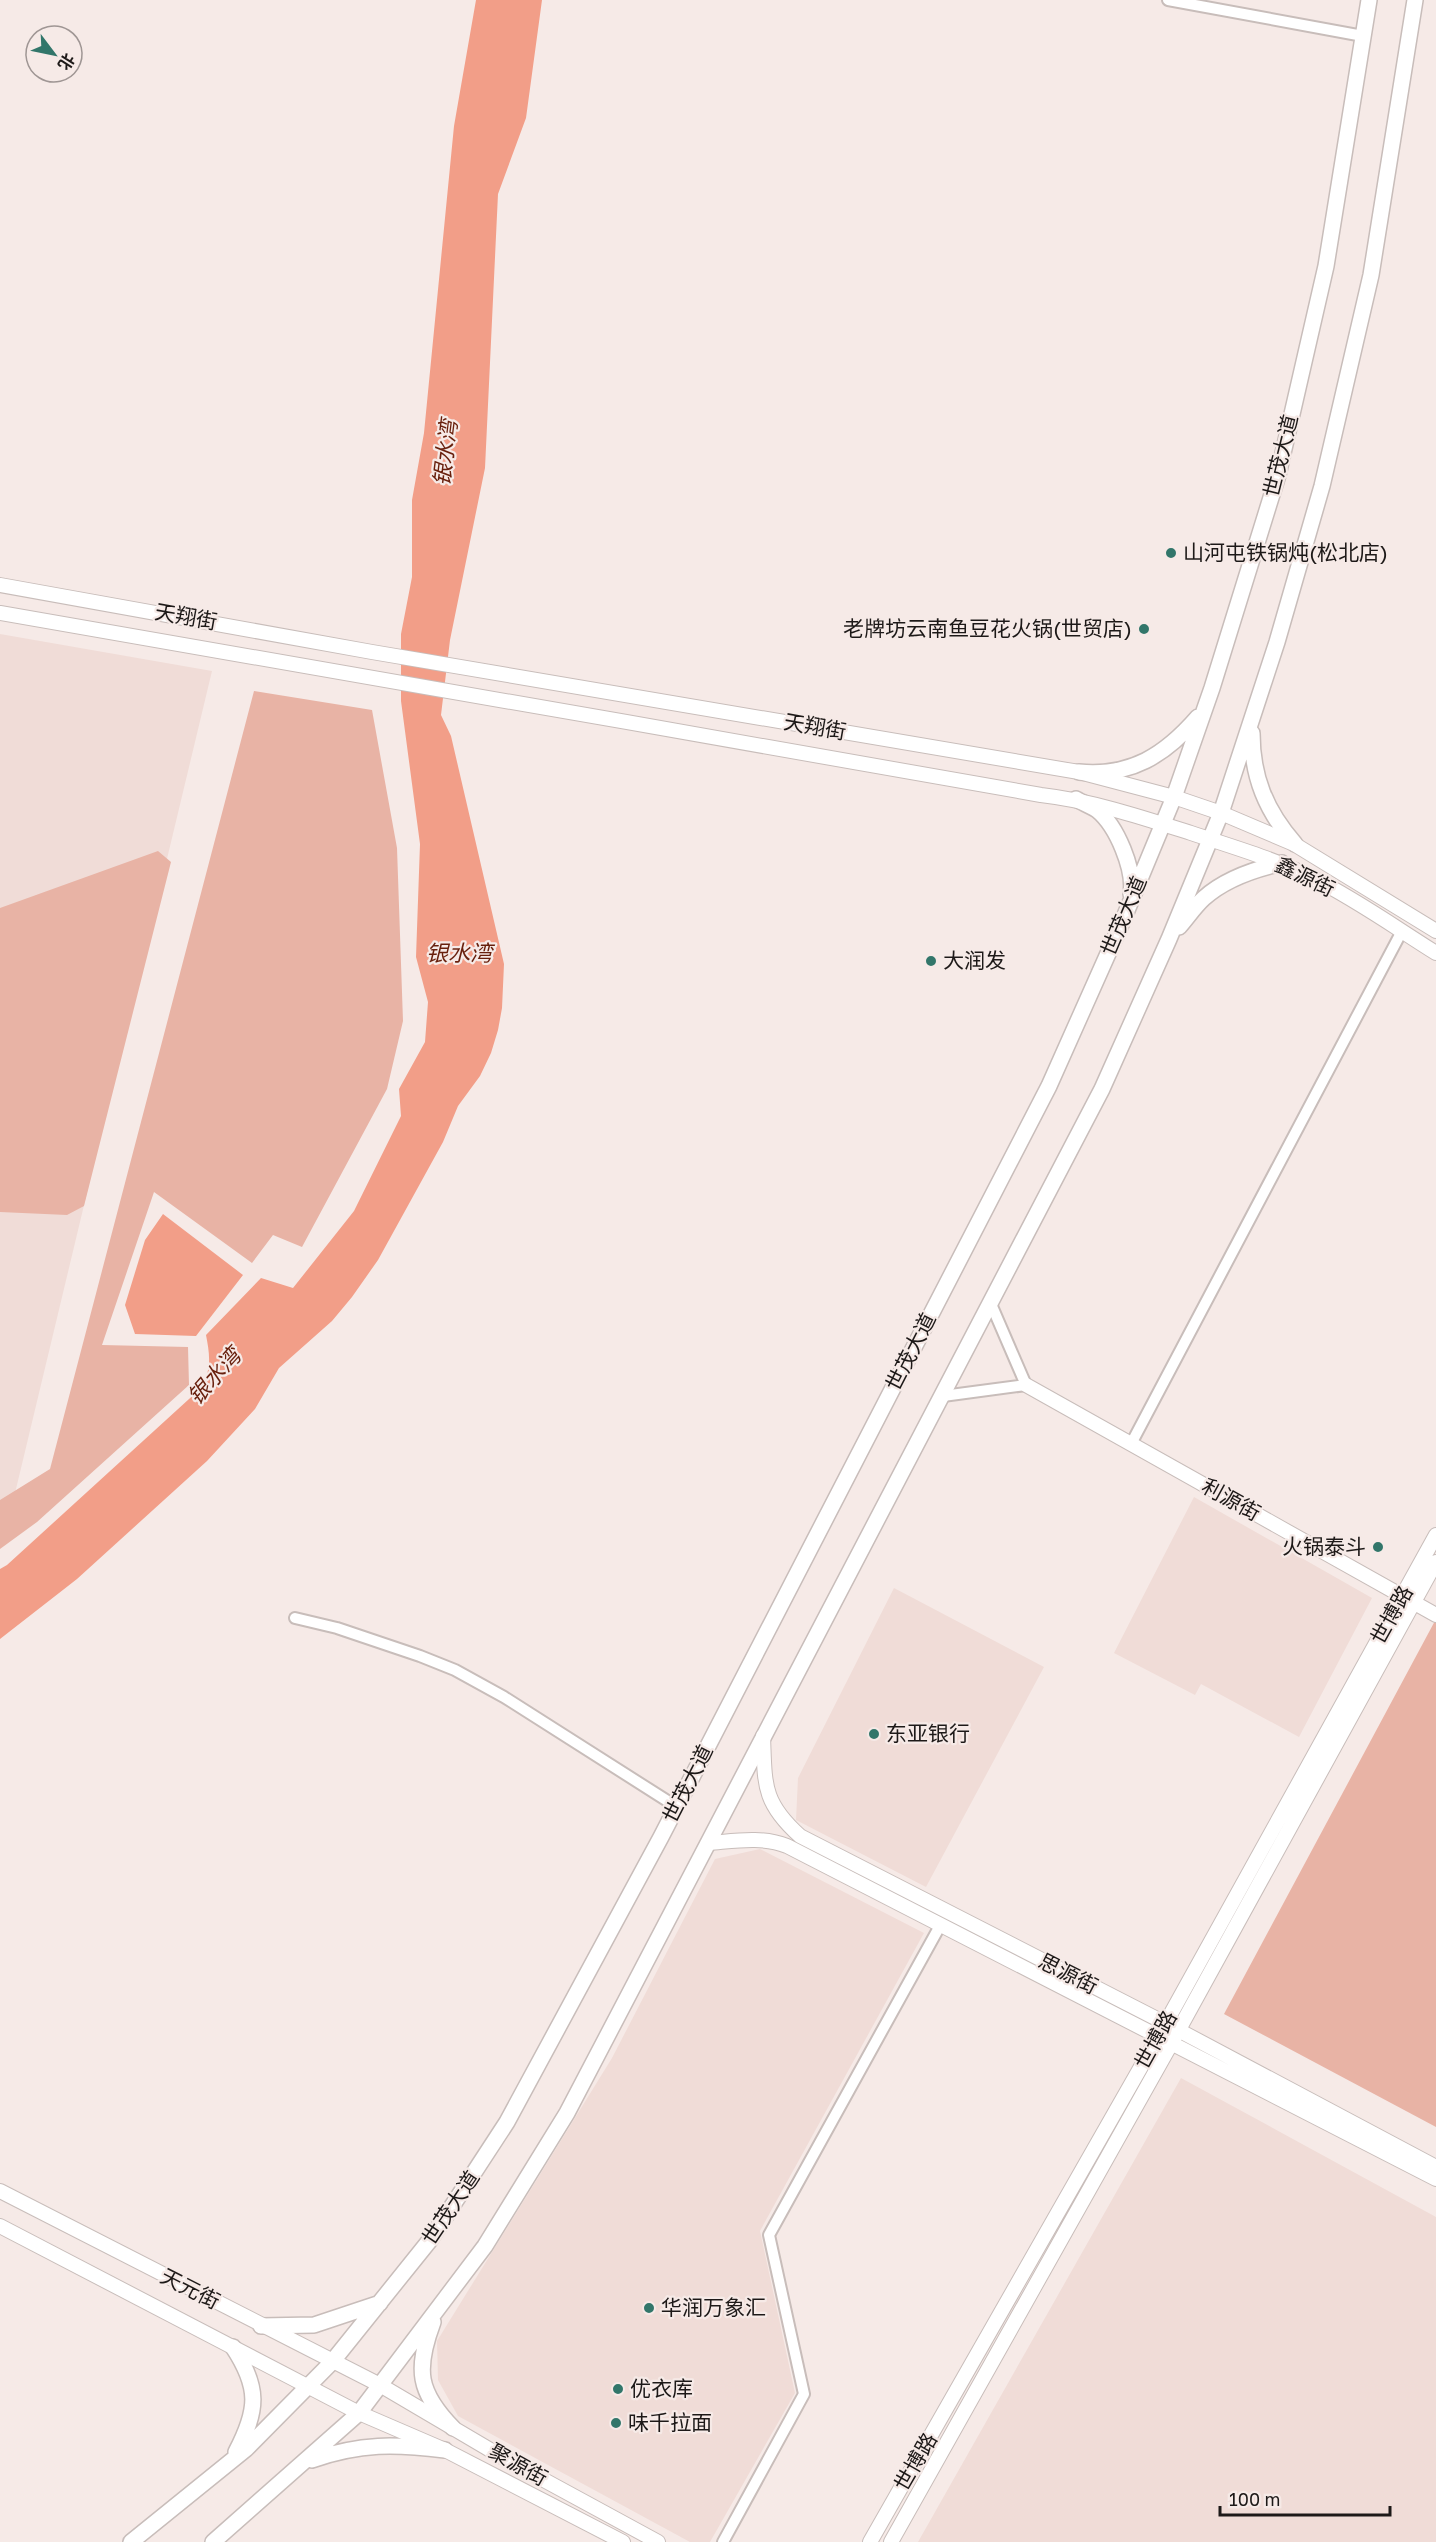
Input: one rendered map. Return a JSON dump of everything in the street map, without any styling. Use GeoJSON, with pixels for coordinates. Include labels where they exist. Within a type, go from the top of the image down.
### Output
{"type":"FeatureCollection","features":[{"type":"Feature","properties":{"kind":"main road","name":"世茂大道"},"geometry":{"type":"LineString","coordinates":[[131,2542],[232,2460],[332,2362],[430,2240],[507,2122],[676,1807],[1049,1086],[1124,920],[1174,797],[1212,688],[1283,452],[1326,266],[1369,0]]}},
{"type":"Feature","properties":{"kind":"main road"},"geometry":{"type":"LineString","coordinates":[[213,2542],[358,2413],[485,2246],[567,2113],[1102,1089],[1169,939],[1221,813],[1277,642],[1322,486],[1371,275],[1415,0]]}},
{"type":"Feature","properties":{"kind":"main road","name":"天翔街"},"geometry":{"type":"LineString","coordinates":[[0,585],[372,652],[1079,772],[1174,797]]}},
{"type":"Feature","properties":{"kind":"main road","name":"天翔街"},"geometry":{"type":"LineString","coordinates":[[0,613],[1041,795],[1077,799],[1163,824]]}},
{"type":"Feature","properties":{"kind":"main road"},"geometry":{"type":"LineString","coordinates":[[1079,772],[1098,774],[1116,772],[1164,752],[1200,715],[1212,688]]}},
{"type":"Feature","properties":{"kind":"main road"},"geometry":{"type":"LineString","coordinates":[[1251,719],[1252,756],[1257,779],[1275,819],[1294,844]]}},
{"type":"Feature","properties":{"kind":"main road","name":"鑫源街"},"geometry":{"type":"LineString","coordinates":[[1174,797],[1221,813],[1294,844],[1436,931]]}},
{"type":"Feature","properties":{"kind":"main road"},"geometry":{"type":"LineString","coordinates":[[1077,799],[1098,810],[1119,841],[1129,864],[1131,891],[1124,920]]}},
{"type":"Feature","properties":{"kind":"main road","name":"鑫源街"},"geometry":{"type":"LineString","coordinates":[[1163,824],[1282,863],[1317,880],[1436,953]]}},
{"type":"Feature","properties":{"kind":"main road"},"geometry":{"type":"LineString","coordinates":[[1169,939],[1204,898],[1221,886],[1260,868],[1282,863]]}},
{"type":"Feature","properties":{"kind":"main road","name":"利源街"},"geometry":{"type":"LineString","coordinates":[[1026,1385],[1436,1615]]}},
{"type":"Feature","properties":{"kind":"main road","name":"世博路"},"geometry":{"type":"LineString","coordinates":[[891,2542],[1171,2044],[1408,1599],[1436,1535]]}},
{"type":"Feature","properties":{"kind":"main road","name":"世博路"},"geometry":{"type":"LineString","coordinates":[[870,2542],[1408,1599],[1436,1562]]}},
{"type":"Feature","properties":{"kind":"main road","name":"思源街"},"geometry":{"type":"LineString","coordinates":[[763,1735],[768,1796],[779,1815],[800,1836],[1165,2023],[1436,2167]]}},
{"type":"Feature","properties":{"kind":"main road","name":"思源街"},"geometry":{"type":"LineString","coordinates":[[709,1843],[754,1839],[776,1842],[941,1924],[1436,2179]]}},
{"type":"Feature","properties":{"kind":"main road","name":"天元街"},"geometry":{"type":"LineString","coordinates":[[0,2191],[380,2385]]}},
{"type":"Feature","properties":{"kind":"main road","name":"天元街"},"geometry":{"type":"LineString","coordinates":[[0,2226],[358,2413]]}},
{"type":"Feature","properties":{"kind":"main road"},"geometry":{"type":"LineString","coordinates":[[261,2326],[314,2325],[380,2303]]}},
{"type":"Feature","properties":{"kind":"main road"},"geometry":{"type":"LineString","coordinates":[[440,2306],[425,2344],[423,2376],[430,2402],[453,2428]]}},
{"type":"Feature","properties":{"kind":"main road"},"geometry":{"type":"LineString","coordinates":[[232,2460],[250,2423],[253,2403],[252,2383],[243,2362],[233,2347]]}},
{"type":"Feature","properties":{"kind":"main road","name":"聚源街"},"geometry":{"type":"LineString","coordinates":[[380,2385],[658,2542]]}},
{"type":"Feature","properties":{"kind":"main road","name":"聚源街"},"geometry":{"type":"LineString","coordinates":[[358,2413],[445,2450],[623,2542]]}},
{"type":"Feature","properties":{"kind":"main road"},"geometry":{"type":"LineString","coordinates":[[304,2463],[353,2448],[379,2445],[405,2444],[445,2450]]}},
{"type":"Feature","properties":{"kind":"street"},"geometry":{"type":"LineString","coordinates":[[1168,0],[1363,36]]}},
{"type":"Feature","properties":{"kind":"street"},"geometry":{"type":"LineString","coordinates":[[1131,1444],[1402,931]]}},
{"type":"Feature","properties":{"kind":"street"},"geometry":{"type":"LineString","coordinates":[[943,1396],[1026,1385],[991,1304]]}},
{"type":"Feature","properties":{"kind":"street"},"geometry":{"type":"LineString","coordinates":[[295,1618],[337,1628],[455,1670],[504,1697],[676,1807]]}},
{"type":"Feature","properties":{"kind":"street"},"geometry":{"type":"LineString","coordinates":[[723,2542],[804,2394],[769,2235],[941,1924]]}},
{"type":"Feature","properties":{"kind":"shaded area"},"geometry":{"type":"Polygon","coordinates":[[[0,634],[212,671],[5,1535],[0,1538],[0,634]]]}},
{"type":"Feature","properties":{"kind":"shaded area"},"geometry":{"type":"Polygon","coordinates":[[[254,691],[372,710],[397,848],[403,1021],[387,1089],[302,1247],[273,1235],[252,1263],[154,1192],[102,1345],[188,1347],[189,1385],[37,1522],[0,1549],[0,1500],[50,1469],[254,691]]]}},
{"type":"Feature","properties":{"kind":"shaded area"},"geometry":{"type":"Polygon","coordinates":[[[158,851],[171,862],[84,1206],[67,1215],[0,1212],[0,908],[158,851]]]}},
{"type":"Feature","properties":{"kind":"shaded area"},"geometry":{"type":"Polygon","coordinates":[[[1194,1497],[1372,1598],[1299,1737],[1201,1684],[1195,1695],[1114,1653],[1194,1497]]]}},
{"type":"Feature","properties":{"kind":"shaded area"},"geometry":{"type":"Polygon","coordinates":[[[894,1588],[1044,1667],[926,1887],[796,1820],[798,1778],[894,1588]]]}},
{"type":"Feature","properties":{"kind":"shaded area"},"geometry":{"type":"Polygon","coordinates":[[[1436,1619],[1436,2127],[1224,2014],[1436,1619]]]}},
{"type":"Feature","properties":{"kind":"shaded area"},"geometry":{"type":"Polygon","coordinates":[[[760,1849],[924,1933],[760,2231],[795,2393],[710,2542],[690,2542],[458,2416],[438,2380],[437,2341],[612,2058],[715,1859],[760,1849]]]}},
{"type":"Feature","properties":{"kind":"shaded area"},"geometry":{"type":"Polygon","coordinates":[[[1181,2078],[1436,2217],[1436,2542],[918,2542],[1181,2078]]]}},
{"type":"Feature","properties":{"kind":"water","name":"银水湾"},"geometry":{"type":"Polygon","coordinates":[[[476,0],[542,0],[526,118],[498,194],[485,468],[450,640],[441,715],[451,736],[504,964],[502,1008],[498,1030],[491,1053],[480,1076],[458,1106],[443,1142],[378,1260],[352,1297],[332,1321],[279,1368],[255,1409],[207,1461],[77,1579],[0,1639],[0,1569],[200,1389],[207,1376],[209,1363],[206,1335],[261,1278],[293,1288],[354,1211],[401,1116],[399,1089],[425,1042],[428,1002],[416,957],[420,844],[401,701],[401,634],[412,577],[412,500],[424,433],[454,126],[476,0]]]}},
{"type":"Feature","properties":{"kind":"water"},"geometry":{"type":"Polygon","coordinates":[[[163,1214],[243,1275],[196,1336],[135,1334],[125,1305],[145,1240],[163,1214]]]}},
{"type":"Feature","properties":{"kind":"place","name":"山河屯铁锅炖(松北店)"},"geometry":{"type":"Point","coordinates":[1171,553]}},
{"type":"Feature","properties":{"kind":"place","name":"老牌坊云南鱼豆花火锅(世贸店)"},"geometry":{"type":"Point","coordinates":[1144,629]}},
{"type":"Feature","properties":{"kind":"place","name":"大润发"},"geometry":{"type":"Point","coordinates":[931,961]}},
{"type":"Feature","properties":{"kind":"place","name":"火锅泰斗"},"geometry":{"type":"Point","coordinates":[1378,1547]}},
{"type":"Feature","properties":{"kind":"place","name":"东亚银行"},"geometry":{"type":"Point","coordinates":[874,1734]}},
{"type":"Feature","properties":{"kind":"place","name":"华润万象汇"},"geometry":{"type":"Point","coordinates":[649,2308]}},
{"type":"Feature","properties":{"kind":"place","name":"优衣库"},"geometry":{"type":"Point","coordinates":[618,2389]}},
{"type":"Feature","properties":{"kind":"place","name":"味千拉面"},"geometry":{"type":"Point","coordinates":[616,2423]}}]}
